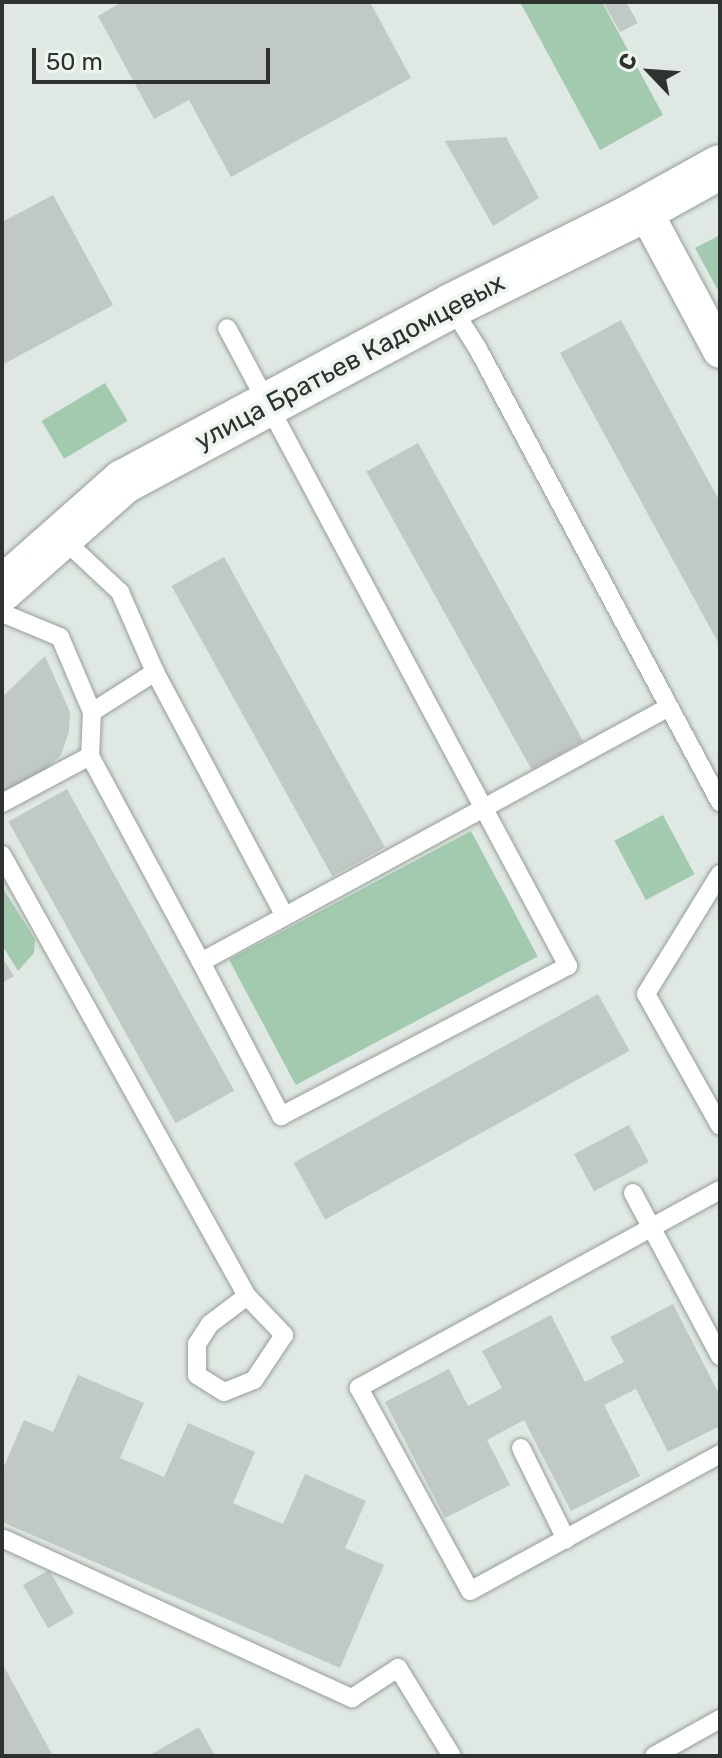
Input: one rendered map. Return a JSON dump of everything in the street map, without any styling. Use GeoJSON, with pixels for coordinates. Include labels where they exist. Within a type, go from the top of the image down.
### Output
{"type":"FeatureCollection","features":[{"type":"Feature","properties":{"kind":"street","name":"улица Братьев Кадомцевых"},"geometry":{"type":"LineString","coordinates":[[2,589],[123,482],[451,306],[644,209],[720,167]]}},
{"type":"Feature","properties":{"kind":"street"},"geometry":{"type":"LineString","coordinates":[[644,209],[720,351]]}},
{"type":"Feature","properties":{"kind":"lane"},"geometry":{"type":"LineString","coordinates":[[451,306],[478,349],[720,802]]}},
{"type":"Feature","properties":{"kind":"lane"},"geometry":{"type":"LineString","coordinates":[[2,613],[60,637],[92,712],[90,756],[281,1116],[568,966],[227,328]]}},
{"type":"Feature","properties":{"kind":"lane"},"geometry":{"type":"LineString","coordinates":[[61,537],[120,592],[155,672],[285,916]]}},
{"type":"Feature","properties":{"kind":"lane"},"geometry":{"type":"LineString","coordinates":[[92,712],[155,672]]}},
{"type":"Feature","properties":{"kind":"lane"},"geometry":{"type":"LineString","coordinates":[[201,962],[669,707]]}},
{"type":"Feature","properties":{"kind":"lane"},"geometry":{"type":"LineString","coordinates":[[2,803],[90,756]]}},
{"type":"Feature","properties":{"kind":"lane"},"geometry":{"type":"LineString","coordinates":[[2,855],[247,1296],[284,1335],[254,1380],[224,1392],[197,1375],[197,1344],[210,1324],[247,1296]]}},
{"type":"Feature","properties":{"kind":"lane"},"geometry":{"type":"LineString","coordinates":[[720,874],[646,994],[720,1126]]}},
{"type":"Feature","properties":{"kind":"lane"},"geometry":{"type":"LineString","coordinates":[[720,1190],[359,1388],[470,1591],[720,1454]]}},
{"type":"Feature","properties":{"kind":"lane"},"geometry":{"type":"LineString","coordinates":[[633,1193],[720,1356]]}},
{"type":"Feature","properties":{"kind":"lane"},"geometry":{"type":"LineString","coordinates":[[521,1448],[566,1539]]}},
{"type":"Feature","properties":{"kind":"lane"},"geometry":{"type":"LineString","coordinates":[[4,1539],[352,1698],[398,1668],[452,1756]]}},
{"type":"Feature","properties":{"kind":"lane"},"geometry":{"type":"LineString","coordinates":[[654,1756],[720,1719]]}},
{"type":"Feature","properties":{"kind":"green space"},"geometry":{"type":"Polygon","coordinates":[[[520,2],[602,2],[663,115],[600,150],[520,2]]]}},
{"type":"Feature","properties":{"kind":"green space"},"geometry":{"type":"Polygon","coordinates":[[[720,235],[720,294],[695,248],[720,235]]]}},
{"type":"Feature","properties":{"kind":"green space"},"geometry":{"type":"Polygon","coordinates":[[[105,383],[128,421],[64,459],[42,421],[105,383]]]}},
{"type":"Feature","properties":{"kind":"green space"},"geometry":{"type":"Polygon","coordinates":[[[663,815],[694,874],[646,900],[614,841],[663,815]]]}},
{"type":"Feature","properties":{"kind":"green space"},"geometry":{"type":"Polygon","coordinates":[[[471,831],[538,956],[296,1085],[229,960],[471,831]]]}},
{"type":"Feature","properties":{"kind":"green space"},"geometry":{"type":"Polygon","coordinates":[[[2,887],[35,939],[34,953],[18,971],[2,945],[2,887]]]}},
{"type":"Feature","properties":{"kind":"building"},"geometry":{"type":"Polygon","coordinates":[[[122,2],[370,2],[411,78],[231,177],[189,100],[154,119],[98,16],[122,2]]]}},
{"type":"Feature","properties":{"kind":"building"},"geometry":{"type":"Polygon","coordinates":[[[603,2],[626,2],[638,23],[620,32],[603,2]]]}},
{"type":"Feature","properties":{"kind":"building"},"geometry":{"type":"Polygon","coordinates":[[[506,137],[539,198],[493,226],[445,141],[506,137]]]}},
{"type":"Feature","properties":{"kind":"building"},"geometry":{"type":"Polygon","coordinates":[[[53,195],[113,305],[2,365],[2,222],[53,195]]]}},
{"type":"Feature","properties":{"kind":"building"},"geometry":{"type":"Polygon","coordinates":[[[621,320],[720,502],[720,646],[560,353],[621,320]]]}},
{"type":"Feature","properties":{"kind":"building"},"geometry":{"type":"Polygon","coordinates":[[[418,443],[583,741],[532,770],[366,472],[418,443]]]}},
{"type":"Feature","properties":{"kind":"building"},"geometry":{"type":"Polygon","coordinates":[[[224,557],[385,847],[332,876],[172,586],[224,557]]]}},
{"type":"Feature","properties":{"kind":"building"},"geometry":{"type":"Polygon","coordinates":[[[45,656],[70,712],[69,731],[61,755],[40,775],[2,795],[2,697],[45,656]]]}},
{"type":"Feature","properties":{"kind":"building"},"geometry":{"type":"Polygon","coordinates":[[[67,789],[234,1091],[176,1123],[8,821],[67,789]]]}},
{"type":"Feature","properties":{"kind":"building"},"geometry":{"type":"Polygon","coordinates":[[[2,957],[14,976],[2,983],[2,957]]]}},
{"type":"Feature","properties":{"kind":"building"},"geometry":{"type":"Polygon","coordinates":[[[598,994],[630,1051],[325,1220],[294,1163],[598,994]]]}},
{"type":"Feature","properties":{"kind":"building"},"geometry":{"type":"Polygon","coordinates":[[[629,1125],[649,1162],[594,1191],[574,1154],[629,1125]]]}},
{"type":"Feature","properties":{"kind":"building"},"geometry":{"type":"Polygon","coordinates":[[[673,1304],[720,1396],[720,1426],[668,1452],[636,1389],[604,1405],[640,1476],[571,1511],[524,1420],[487,1440],[510,1485],[445,1518],[385,1402],[449,1369],[468,1406],[502,1388],[482,1351],[551,1315],[585,1382],[624,1362],[610,1337],[673,1304]]]}},
{"type":"Feature","properties":{"kind":"building"},"geometry":{"type":"Polygon","coordinates":[[[78,1375],[144,1403],[120,1458],[164,1477],[188,1423],[255,1452],[233,1503],[283,1524],[305,1474],[366,1501],[345,1548],[384,1565],[340,1668],[2,1522],[2,1471],[24,1420],[53,1432],[78,1375]]]}},
{"type":"Feature","properties":{"kind":"building"},"geometry":{"type":"Polygon","coordinates":[[[49,1570],[74,1613],[48,1628],[23,1585],[49,1570]]]}},
{"type":"Feature","properties":{"kind":"building"},"geometry":{"type":"Polygon","coordinates":[[[2,1663],[53,1756],[2,1756],[2,1663]]]}},
{"type":"Feature","properties":{"kind":"building"},"geometry":{"type":"Polygon","coordinates":[[[199,1727],[215,1756],[148,1756],[199,1727]]]}}]}
